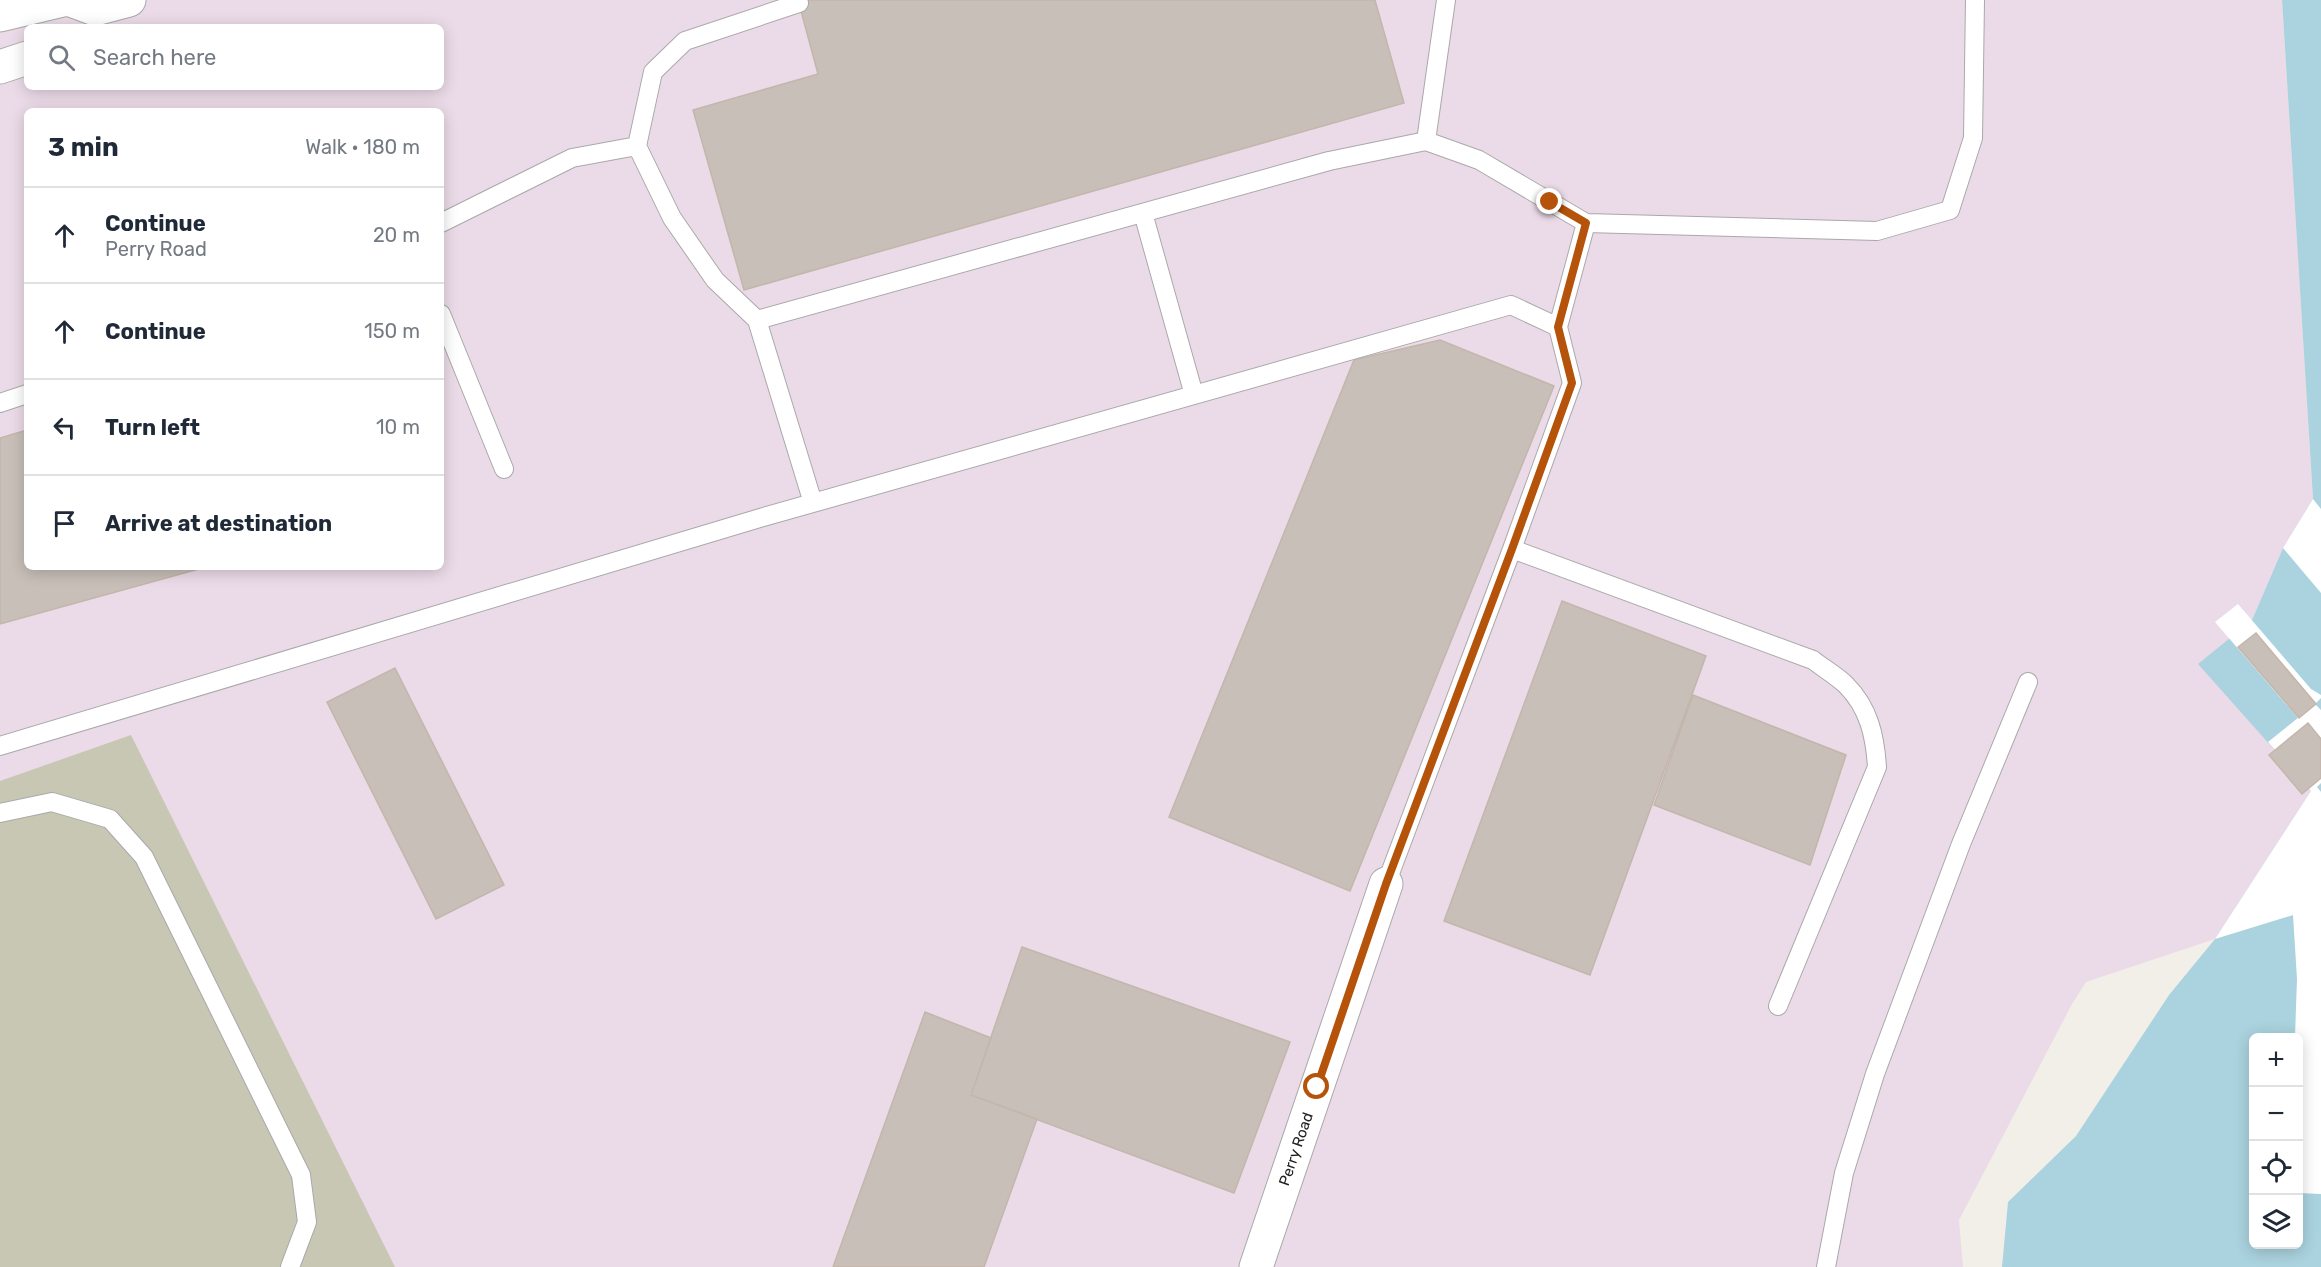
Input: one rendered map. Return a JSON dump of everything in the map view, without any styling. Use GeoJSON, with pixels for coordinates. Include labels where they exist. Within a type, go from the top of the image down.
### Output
{"type":"FeatureCollection","features":[{"type":"Feature","properties":{"kind":"street"},"geometry":{"type":"LineString","coordinates":[[0,15],[63,0]]}},
{"type":"Feature","properties":{"kind":"street"},"geometry":{"type":"LineString","coordinates":[[84,12],[129,0]]}},
{"type":"Feature","properties":{"kind":"street"},"geometry":{"type":"LineString","coordinates":[[0,67],[24,59]]}},
{"type":"Feature","properties":{"kind":"street","name":"Perry Road"},"geometry":{"type":"LineString","coordinates":[[1256,1267],[1386,884]]}},
{"type":"Feature","properties":{"kind":"lane"},"geometry":{"type":"LineString","coordinates":[[1426,141],[1446,0]]}},
{"type":"Feature","properties":{"kind":"lane"},"geometry":{"type":"LineString","coordinates":[[757,320],[1329,161],[1426,141],[1479,160],[1586,223],[1876,231],[1950,210],[1973,138],[1975,0]]}},
{"type":"Feature","properties":{"kind":"lane"},"geometry":{"type":"LineString","coordinates":[[799,3],[686,41],[653,72],[637,146],[672,218],[715,280],[757,320],[813,503]]}},
{"type":"Feature","properties":{"kind":"lane"},"geometry":{"type":"LineString","coordinates":[[444,222],[572,158],[637,146]]}},
{"type":"Feature","properties":{"kind":"lane"},"geometry":{"type":"LineString","coordinates":[[1143,213],[1194,395]]}},
{"type":"Feature","properties":{"kind":"lane"},"geometry":{"type":"LineString","coordinates":[[1386,884],[1572,383],[1558,327],[1586,223]]}},
{"type":"Feature","properties":{"kind":"lane"},"geometry":{"type":"LineString","coordinates":[[0,746],[813,503],[1511,305],[1558,327]]}},
{"type":"Feature","properties":{"kind":"lane"},"geometry":{"type":"LineString","coordinates":[[444,321],[504,469]]}},
{"type":"Feature","properties":{"kind":"lane"},"geometry":{"type":"LineString","coordinates":[[0,403],[24,395]]}},
{"type":"Feature","properties":{"kind":"lane"},"geometry":{"type":"LineString","coordinates":[[1512,549],[1813,660],[1847,686],[1870,720],[1876,742],[1877,766],[1778,1006]]}},
{"type":"Feature","properties":{"kind":"lane"},"geometry":{"type":"LineString","coordinates":[[1826,1267],[1844,1173],[1875,1074],[1957,855],[2028,682]]}},
{"type":"Feature","properties":{"kind":"lane"},"geometry":{"type":"LineString","coordinates":[[0,813],[52,802],[110,819],[144,857],[301,1175],[307,1222],[290,1267]]}},
{"type":"Feature","properties":{"kind":"shaded area"},"geometry":{"type":"Polygon","coordinates":[[[0,0],[2282,0],[2313,499],[2283,548],[2252,620],[2199,664],[2311,791],[2215,939],[2086,982],[2072,1004],[1959,1220],[1963,1267],[0,1267],[0,0]]]}},
{"type":"Feature","properties":{"kind":"shaded area"},"geometry":{"type":"Polygon","coordinates":[[[131,735],[395,1267],[0,1267],[0,781],[131,735]]]}},
{"type":"Feature","properties":{"kind":"water"},"geometry":{"type":"Polygon","coordinates":[[[2282,0],[2321,0],[2321,1267],[2002,1267],[2008,1202],[2076,1136],[2169,995],[2215,939],[2311,791],[2198,664],[2252,620],[2283,548],[2313,499],[2282,0]]]}},
{"type":"Feature","properties":{"kind":"pier"},"geometry":{"type":"Polygon","coordinates":[[[2313,499],[2321,509],[2321,593],[2283,548],[2313,499]]]}},
{"type":"Feature","properties":{"kind":"pier"},"geometry":{"type":"Polygon","coordinates":[[[2238,604],[2311,689],[2321,695],[2315,704],[2321,710],[2321,783],[2317,787],[2321,792],[2321,1194],[2303,1193],[2303,1033],[2295,1033],[2297,979],[2293,915],[2215,939],[2311,791],[2268,742],[2298,718],[2215,622],[2238,604]]]}},
{"type":"Feature","properties":{"kind":"building"},"geometry":{"type":"Polygon","coordinates":[[[798,0],[1375,0],[1404,103],[744,290],[693,110],[818,74],[798,0]]]}},
{"type":"Feature","properties":{"kind":"building"},"geometry":{"type":"Polygon","coordinates":[[[1440,340],[1554,386],[1350,891],[1169,817],[1354,360],[1440,340]]]}},
{"type":"Feature","properties":{"kind":"building"},"geometry":{"type":"Polygon","coordinates":[[[24,431],[24,570],[195,570],[0,624],[0,438],[24,431]]]}},
{"type":"Feature","properties":{"kind":"building"},"geometry":{"type":"Polygon","coordinates":[[[1562,601],[1706,656],[1590,975],[1444,921],[1562,601]]]}},
{"type":"Feature","properties":{"kind":"building"},"geometry":{"type":"Polygon","coordinates":[[[2256,633],[2316,704],[2299,718],[2238,647],[2256,633]]]}},
{"type":"Feature","properties":{"kind":"building"},"geometry":{"type":"Polygon","coordinates":[[[395,668],[504,885],[436,919],[327,702],[395,668]]]}},
{"type":"Feature","properties":{"kind":"building"},"geometry":{"type":"Polygon","coordinates":[[[1693,695],[1846,755],[1810,865],[1654,805],[1693,695]]]}},
{"type":"Feature","properties":{"kind":"building"},"geometry":{"type":"Polygon","coordinates":[[[2308,723],[2321,739],[2321,778],[2302,794],[2269,755],[2308,723]]]}},
{"type":"Feature","properties":{"kind":"building"},"geometry":{"type":"Polygon","coordinates":[[[1022,947],[1290,1042],[1234,1193],[971,1095],[1022,947]]]}},
{"type":"Feature","properties":{"kind":"building"},"geometry":{"type":"Polygon","coordinates":[[[925,1012],[991,1038],[971,1095],[1037,1119],[984,1267],[833,1267],[925,1012]]]}},
{"type":"Feature","properties":{"kind":"route"},"geometry":{"type":"LineString","coordinates":[[1317,1087],[1386,884],[1572,383],[1558,327],[1586,223],[1550,202]]}}]}
